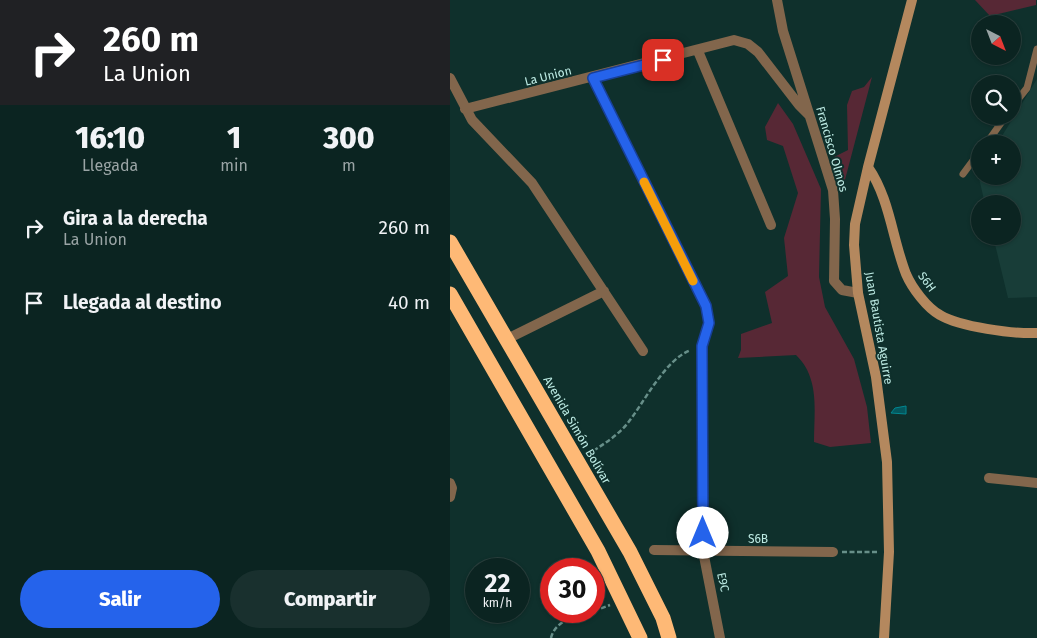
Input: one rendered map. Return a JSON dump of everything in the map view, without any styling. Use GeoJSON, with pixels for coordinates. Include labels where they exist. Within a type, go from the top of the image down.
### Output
{"type":"FeatureCollection","features":[{"type":"Feature","properties":{"kind":"highway","name":"Avenida Simón Bolívar"},"geometry":{"type":"LineString","coordinates":[[450,242],[630,552],[663,618],[669,638]]}},
{"type":"Feature","properties":{"kind":"highway"},"geometry":{"type":"LineString","coordinates":[[450,294],[598,551],[640,638]]}},
{"type":"Feature","properties":{"kind":"main road","name":"Juan Bautista Aguirre"},"geometry":{"type":"LineString","coordinates":[[884,638],[889,552],[887,462],[876,377],[858,293],[854,245],[855,224],[868,167],[912,0]]}},
{"type":"Feature","properties":{"kind":"main road","name":"S6H"},"geometry":{"type":"LineString","coordinates":[[868,167],[879,184],[907,275],[922,298],[939,315],[961,323],[1019,334],[1037,333]]}},
{"type":"Feature","properties":{"kind":"street","name":"Francisco Olmos"},"geometry":{"type":"LineString","coordinates":[[777,0],[783,31],[833,190],[835,219],[834,281],[842,290],[858,293]]}},
{"type":"Feature","properties":{"kind":"street","name":"La Union"},"geometry":{"type":"LineString","coordinates":[[465,109],[593,78],[734,40],[748,44],[758,52],[798,105],[809,115]]}},
{"type":"Feature","properties":{"kind":"street"},"geometry":{"type":"LineString","coordinates":[[698,51],[771,225]]}},
{"type":"Feature","properties":{"kind":"street"},"geometry":{"type":"LineString","coordinates":[[450,78],[465,109],[480,130],[532,183],[643,352]]}},
{"type":"Feature","properties":{"kind":"street","name":"E9C"},"geometry":{"type":"LineString","coordinates":[[593,78],[706,306],[709,323],[702,346],[704,551],[720,638]]}},
{"type":"Feature","properties":{"kind":"street"},"geometry":{"type":"LineString","coordinates":[[507,339],[604,291]]}},
{"type":"Feature","properties":{"kind":"street"},"geometry":{"type":"LineString","coordinates":[[989,478],[1037,483]]}},
{"type":"Feature","properties":{"kind":"street"},"geometry":{"type":"LineString","coordinates":[[450,483],[452,488],[450,497]]}},
{"type":"Feature","properties":{"kind":"street","name":"S6B"},"geometry":{"type":"LineString","coordinates":[[654,550],[833,552]]}},
{"type":"Feature","properties":{"kind":"lane"},"geometry":{"type":"LineString","coordinates":[[1021,96],[1027,88],[1037,49]]}},
{"type":"Feature","properties":{"kind":"lane"},"geometry":{"type":"LineString","coordinates":[[963,174],[971,163]]}},
{"type":"Feature","properties":{"kind":"path"},"geometry":{"type":"LineString","coordinates":[[577,461],[614,438],[627,424],[666,371],[686,352],[702,346]]}},
{"type":"Feature","properties":{"kind":"path"},"geometry":{"type":"LineString","coordinates":[[833,552],[889,552]]}},
{"type":"Feature","properties":{"kind":"path"},"geometry":{"type":"LineString","coordinates":[[551,638],[552,633],[563,623]]}},
{"type":"Feature","properties":{"kind":"shaded area"},"geometry":{"type":"Polygon","coordinates":[[[975,0],[1036,0],[1036,5],[989,15],[975,0]]]}},
{"type":"Feature","properties":{"kind":"shaded area"},"geometry":{"type":"Polygon","coordinates":[[[872,77],[841,195],[834,157],[848,150],[847,105],[852,91],[864,87],[872,77]]]}},
{"type":"Feature","properties":{"kind":"shaded area"},"geometry":{"type":"Polygon","coordinates":[[[1037,79],[1037,297],[1008,298],[995,245],[1021,245],[1021,195],[983,195],[981,185],[1021,185],[1021,135],[1003,135],[1009,125],[1021,125],[1021,105],[1037,79]]]}},
{"type":"Feature","properties":{"kind":"shaded area"},"geometry":{"type":"Polygon","coordinates":[[[778,103],[793,124],[821,189],[819,277],[825,307],[854,359],[867,407],[871,443],[830,447],[814,442],[815,407],[812,384],[804,364],[796,355],[738,358],[741,350],[741,334],[772,323],[765,292],[788,276],[784,238],[798,193],[783,146],[767,140],[765,127],[778,103]]]}},
{"type":"Feature","properties":{"kind":"building"},"geometry":{"type":"Polygon","coordinates":[[[906,406],[906,414],[891,413],[895,408],[906,406]]]}},
{"type":"Feature","properties":{"kind":"slow traffic"},"geometry":{"type":"LineString","coordinates":[[644,182],[693,281]]}},
{"type":"Feature","properties":{"kind":"route"},"geometry":{"type":"LineString","coordinates":[[663,60],[593,78],[706,306],[709,323],[702,346],[703,533]]}}]}
